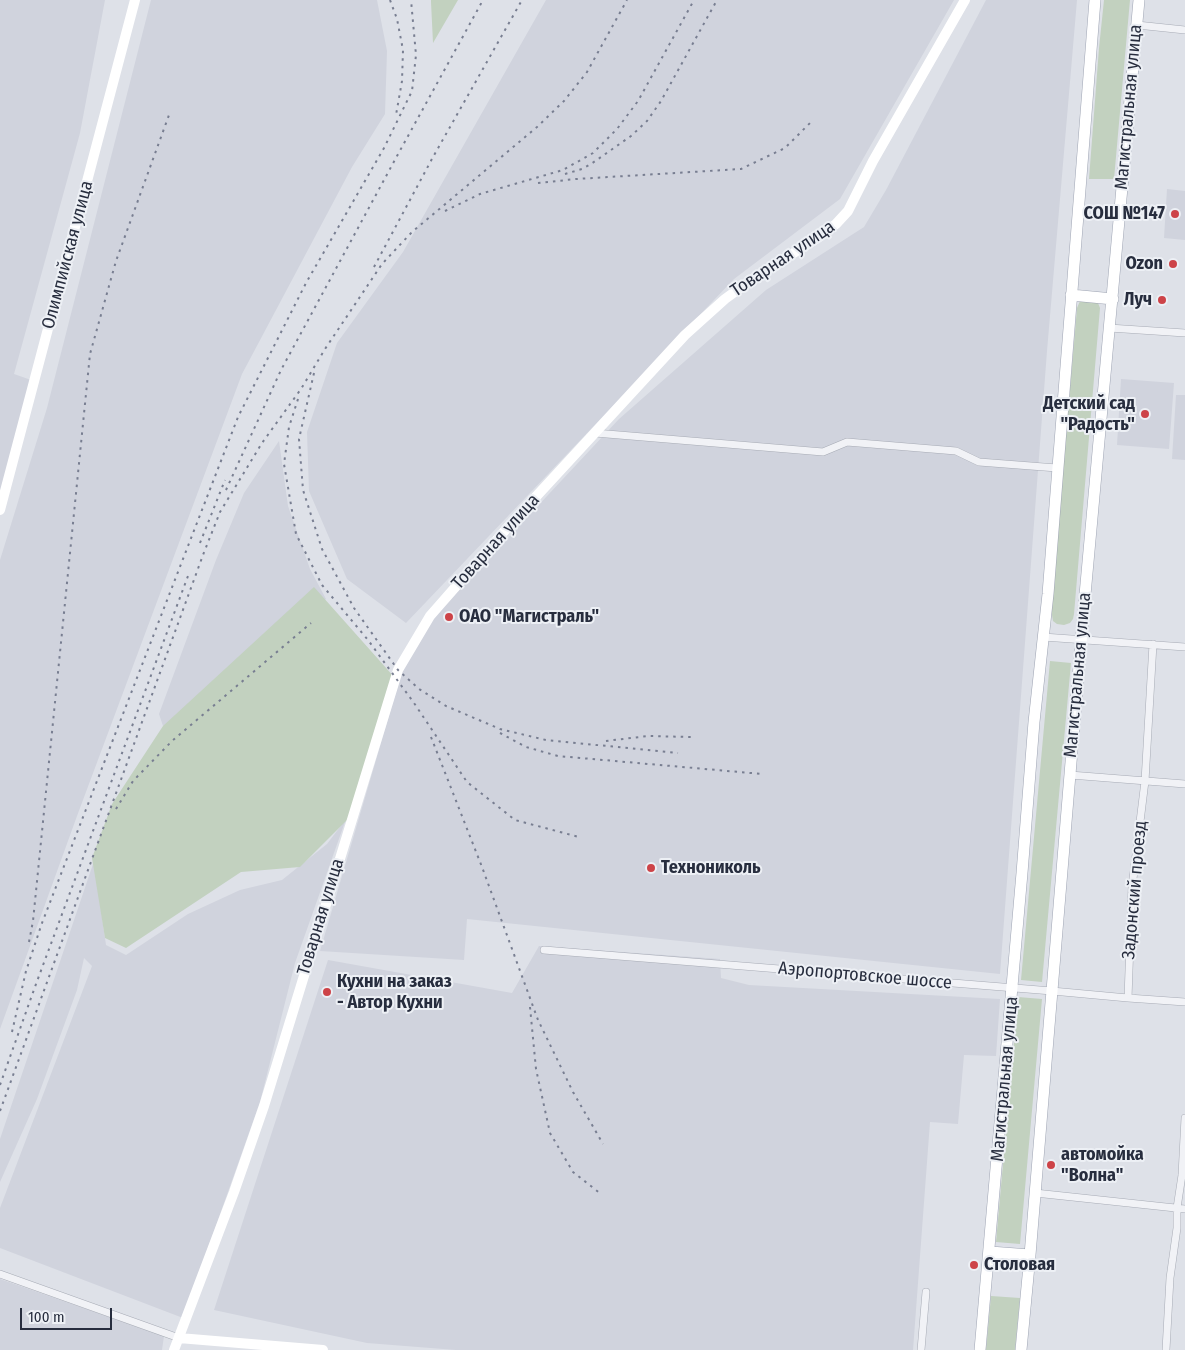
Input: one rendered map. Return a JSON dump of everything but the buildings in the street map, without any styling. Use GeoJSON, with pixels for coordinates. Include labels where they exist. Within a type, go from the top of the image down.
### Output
{"type":"FeatureCollection","features":[{"type":"Feature","properties":{"kind":"main road","name":"Магистральная улица"},"geometry":{"type":"LineString","coordinates":[[980,1350],[1043,637],[1095,0]]}},
{"type":"Feature","properties":{"kind":"main road","name":"Магистральная улица"},"geometry":{"type":"LineString","coordinates":[[1020,1350],[1030,1255],[1081,640],[1139,0]]}},
{"type":"Feature","properties":{"kind":"main road"},"geometry":{"type":"LineString","coordinates":[[1071,295],[1113,299]]}},
{"type":"Feature","properties":{"kind":"main road"},"geometry":{"type":"LineString","coordinates":[[990,1252],[1030,1255]]}},
{"type":"Feature","properties":{"kind":"street","name":"Олимпийская улица"},"geometry":{"type":"LineString","coordinates":[[0,510],[135,0]]}},
{"type":"Feature","properties":{"kind":"street","name":"Товарная улица"},"geometry":{"type":"LineString","coordinates":[[174,1350],[234,1192],[264,1106],[398,670],[430,616],[508,527],[685,335],[725,299],[754,278],[820,237],[848,211],[873,161],[965,0]]}},
{"type":"Feature","properties":{"kind":"street"},"geometry":{"type":"LineString","coordinates":[[1137,25],[1185,30]]}},
{"type":"Feature","properties":{"kind":"street"},"geometry":{"type":"LineString","coordinates":[[1109,328],[1185,333]]}},
{"type":"Feature","properties":{"kind":"street"},"geometry":{"type":"LineString","coordinates":[[595,433],[823,452],[848,442],[956,451],[979,462],[1057,468]]}},
{"type":"Feature","properties":{"kind":"street"},"geometry":{"type":"LineString","coordinates":[[1043,637],[1185,647]]}},
{"type":"Feature","properties":{"kind":"street","name":"Задонский проезд"},"geometry":{"type":"LineString","coordinates":[[1128,998],[1132,887],[1146,781],[1153,644]]}},
{"type":"Feature","properties":{"kind":"street"},"geometry":{"type":"LineString","coordinates":[[1070,775],[1185,784]]}},
{"type":"Feature","properties":{"kind":"street","name":"Аэропортовское шоссе"},"geometry":{"type":"LineString","coordinates":[[544,950],[1185,1002]]}},
{"type":"Feature","properties":{"kind":"street"},"geometry":{"type":"LineString","coordinates":[[1166,1350],[1170,1278],[1181,1208],[1185,1118]]}},
{"type":"Feature","properties":{"kind":"street"},"geometry":{"type":"LineString","coordinates":[[1035,1193],[1181,1208]]}},
{"type":"Feature","properties":{"kind":"street"},"geometry":{"type":"LineString","coordinates":[[0,1274],[179,1338],[322,1350]]}},
{"type":"Feature","properties":{"kind":"street"},"geometry":{"type":"LineString","coordinates":[[921,1350],[926,1292]]}},
{"type":"Feature","properties":{"kind":"shaded area"},"geometry":{"type":"Polygon","coordinates":[[[0,0],[105,0],[80,133],[14,374],[31,380],[0,493],[0,0]]]}},
{"type":"Feature","properties":{"kind":"shaded area"},"geometry":{"type":"Polygon","coordinates":[[[151,0],[377,0],[387,51],[385,114],[352,167],[242,374],[77,816],[0,1029],[0,560],[47,408],[151,0]]]}},
{"type":"Feature","properties":{"kind":"shaded area"},"geometry":{"type":"Polygon","coordinates":[[[546,0],[954,0],[840,199],[734,279],[406,623],[347,579],[309,491],[307,432],[337,343],[403,252],[546,0]]]}},
{"type":"Feature","properties":{"kind":"shaded area"},"geometry":{"type":"Polygon","coordinates":[[[986,0],[1077,0],[1047,351],[1000,974],[467,919],[464,960],[320,951],[403,668],[433,618],[619,419],[766,290],[864,227],[886,190],[986,0]]]}},
{"type":"Feature","properties":{"kind":"shaded area","name":"СОШ №147"},"geometry":{"type":"Polygon","coordinates":[[[1167,189],[1185,191],[1185,240],[1164,238],[1167,189]]]}},
{"type":"Feature","properties":{"kind":"shaded area","name":"Детский сад \"Радость\""},"geometry":{"type":"Polygon","coordinates":[[[1121,379],[1174,383],[1169,449],[1117,445],[1121,379]]]}},
{"type":"Feature","properties":{"kind":"shaded area"},"geometry":{"type":"Polygon","coordinates":[[[1176,395],[1185,395],[1185,460],[1172,459],[1176,395]]]}},
{"type":"Feature","properties":{"kind":"shaded area"},"geometry":{"type":"Polygon","coordinates":[[[279,441],[288,506],[310,569],[326,599],[245,672],[165,732],[159,714],[216,560],[244,493],[279,441]]]}},
{"type":"Feature","properties":{"kind":"shaded area"},"geometry":{"type":"Polygon","coordinates":[[[346,819],[295,963],[260,1102],[183,1318],[0,1248],[0,1208],[92,966],[84,958],[77,990],[37,1099],[0,1182],[0,1139],[94,861],[106,945],[126,955],[188,914],[240,890],[282,880],[327,844],[346,819]]]}},
{"type":"Feature","properties":{"kind":"shaded area"},"geometry":{"type":"Polygon","coordinates":[[[539,946],[720,959],[721,978],[749,985],[1000,999],[996,1056],[964,1055],[958,1124],[930,1122],[913,1350],[456,1350],[367,1343],[214,1310],[328,960],[512,993],[539,946]]]}},
{"type":"Feature","properties":{"kind":"shaded area"},"geometry":{"type":"Polygon","coordinates":[[[0,1279],[164,1336],[162,1350],[0,1350],[0,1279]]]}},
{"type":"Feature","properties":{"kind":"green space"},"geometry":{"type":"Polygon","coordinates":[[[431,0],[458,0],[433,43],[431,2],[431,0]]]}},
{"type":"Feature","properties":{"kind":"green space"},"geometry":{"type":"Polygon","coordinates":[[[1104,0],[1130,0],[1114,179],[1089,179],[1099,48],[1104,0]]]}},
{"type":"Feature","properties":{"kind":"green space"},"geometry":{"type":"Polygon","coordinates":[[[1080,301],[1098,303],[1100,308],[1074,614],[1070,623],[1064,625],[1053,621],[1051,609],[1077,308],[1080,301]]]}},
{"type":"Feature","properties":{"kind":"green space"},"geometry":{"type":"Polygon","coordinates":[[[314,587],[395,678],[354,813],[300,867],[241,872],[126,948],[105,938],[92,858],[112,804],[163,726],[314,587]]]}},
{"type":"Feature","properties":{"kind":"green space"},"geometry":{"type":"Polygon","coordinates":[[[1050,661],[1071,663],[1042,982],[1021,980],[1050,661]]]}},
{"type":"Feature","properties":{"kind":"green space"},"geometry":{"type":"Polygon","coordinates":[[[1018,997],[1042,999],[1020,1244],[996,1242],[1018,997]]]}},
{"type":"Feature","properties":{"kind":"green space"},"geometry":{"type":"Polygon","coordinates":[[[991,1296],[1020,1298],[1015,1350],[986,1350],[991,1296]]]}},
{"type":"Feature","properties":{"kind":"railway"},"geometry":{"type":"LineString","coordinates":[[390,0],[397,19],[403,50],[402,81],[396,115]]}},
{"type":"Feature","properties":{"kind":"railway"},"geometry":{"type":"LineString","coordinates":[[12,1032],[26,971],[42,923],[238,417],[306,283],[384,148],[412,91],[416,55],[411,0]]}},
{"type":"Feature","properties":{"kind":"railway"},"geometry":{"type":"LineString","coordinates":[[226,490],[281,370],[483,0]]}},
{"type":"Feature","properties":{"kind":"railway"},"geometry":{"type":"LineString","coordinates":[[374,267],[433,157],[522,0]]}},
{"type":"Feature","properties":{"kind":"railway"},"geometry":{"type":"LineString","coordinates":[[0,1111],[220,512],[262,443],[301,389],[325,349],[382,264],[412,232],[537,127],[564,101],[587,72],[627,0]]}},
{"type":"Feature","properties":{"kind":"railway"},"geometry":{"type":"LineString","coordinates":[[445,211],[480,194],[563,170],[593,153],[617,129],[638,101],[694,0]]}},
{"type":"Feature","properties":{"kind":"railway"},"geometry":{"type":"LineString","coordinates":[[565,174],[591,164],[631,136],[647,121],[661,101],[717,0]]}},
{"type":"Feature","properties":{"kind":"railway"},"geometry":{"type":"LineString","coordinates":[[29,942],[33,921],[90,354],[116,261],[169,115]]}},
{"type":"Feature","properties":{"kind":"railway"},"geometry":{"type":"LineString","coordinates":[[538,183],[741,169],[785,148],[813,120]]}},
{"type":"Feature","properties":{"kind":"railway"},"geometry":{"type":"LineString","coordinates":[[314,373],[299,439],[303,490],[322,549],[354,608],[398,670],[419,689],[446,706],[500,729],[546,740],[678,753]]}},
{"type":"Feature","properties":{"kind":"railway"},"geometry":{"type":"LineString","coordinates":[[298,399],[289,427],[284,464],[296,534],[322,585],[368,640],[414,703],[467,782],[515,820],[579,837]]}},
{"type":"Feature","properties":{"kind":"railway"},"geometry":{"type":"LineString","coordinates":[[200,543],[225,480]]}},
{"type":"Feature","properties":{"kind":"railway"},"geometry":{"type":"LineString","coordinates":[[0,1085],[188,576]]}},
{"type":"Feature","properties":{"kind":"railway"},"geometry":{"type":"LineString","coordinates":[[116,809],[133,781],[172,741],[311,623]]}},
{"type":"Feature","properties":{"kind":"railway"},"geometry":{"type":"LineString","coordinates":[[500,733],[526,747],[558,756],[762,774]]}},
{"type":"Feature","properties":{"kind":"railway"},"geometry":{"type":"LineString","coordinates":[[606,741],[648,736],[692,737]]}},
{"type":"Feature","properties":{"kind":"railway"},"geometry":{"type":"LineString","coordinates":[[431,737],[482,867],[538,1020],[573,1092],[603,1144]]}},
{"type":"Feature","properties":{"kind":"railway"},"geometry":{"type":"LineString","coordinates":[[530,1007],[536,1069],[550,1133],[573,1172],[601,1194]]}},
{"type":"Feature","properties":{"kind":"place","name":"СОШ №147"},"geometry":{"type":"Point","coordinates":[1175,214]}},
{"type":"Feature","properties":{"kind":"place","name":"Ozon"},"geometry":{"type":"Point","coordinates":[1173,264]}},
{"type":"Feature","properties":{"kind":"place","name":"Луч"},"geometry":{"type":"Point","coordinates":[1162,300]}},
{"type":"Feature","properties":{"kind":"place","name":"Детский сад \"Радость\""},"geometry":{"type":"Point","coordinates":[1145,414]}},
{"type":"Feature","properties":{"kind":"place","name":"ОАО \"Магистраль\""},"geometry":{"type":"Point","coordinates":[449,617]}},
{"type":"Feature","properties":{"kind":"place","name":"Технониколь"},"geometry":{"type":"Point","coordinates":[651,868]}},
{"type":"Feature","properties":{"kind":"place","name":"Кухни на заказ - Автор Кухни"},"geometry":{"type":"Point","coordinates":[327,992]}},
{"type":"Feature","properties":{"kind":"place","name":"автомойка \"Волна\""},"geometry":{"type":"Point","coordinates":[1051,1165]}},
{"type":"Feature","properties":{"kind":"place","name":"Столовая"},"geometry":{"type":"Point","coordinates":[974,1265]}}]}
